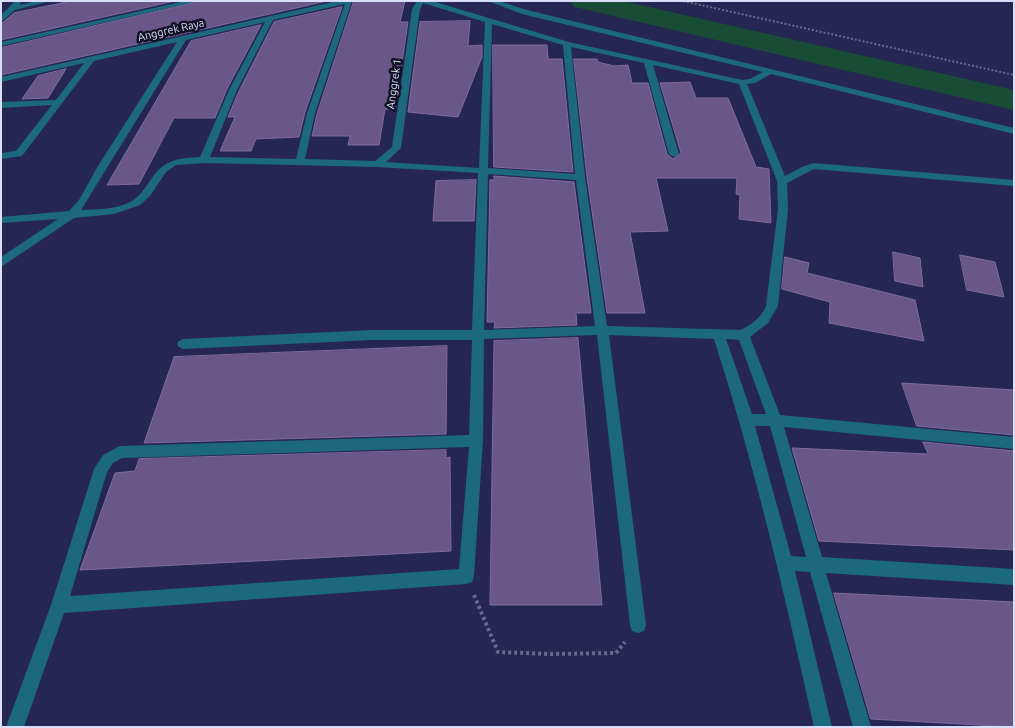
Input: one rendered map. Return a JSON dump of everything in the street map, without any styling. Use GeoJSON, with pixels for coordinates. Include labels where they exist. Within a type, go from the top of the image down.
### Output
{"type":"FeatureCollection","features":[{"type":"Feature","properties":{"kind":"street"},"geometry":{"type":"LineString","coordinates":[[2,18],[19,1]]}},
{"type":"Feature","properties":{"kind":"street"},"geometry":{"type":"LineString","coordinates":[[13,8],[48,1]]}},
{"type":"Feature","properties":{"kind":"street"},"geometry":{"type":"LineString","coordinates":[[1,44],[196,1]]}},
{"type":"Feature","properties":{"kind":"street"},"geometry":{"type":"LineString","coordinates":[[300,161],[311,113],[348,1]]}},
{"type":"Feature","properties":{"kind":"street","name":"Anggrek Raya"},"geometry":{"type":"LineString","coordinates":[[1,80],[348,1]]}},
{"type":"Feature","properties":{"kind":"street"},"geometry":{"type":"LineString","coordinates":[[422,1],[567,44],[742,82],[768,73]]}},
{"type":"Feature","properties":{"kind":"street","name":"Anggrek 1"},"geometry":{"type":"LineString","coordinates":[[377,164],[396,148],[416,9],[422,1]]}},
{"type":"Feature","properties":{"kind":"street"},"geometry":{"type":"LineString","coordinates":[[491,1],[525,12],[768,73],[1014,131]]}},
{"type":"Feature","properties":{"kind":"street"},"geometry":{"type":"LineString","coordinates":[[204,160],[233,90],[270,19]]}},
{"type":"Feature","properties":{"kind":"street"},"geometry":{"type":"LineString","coordinates":[[58,605],[466,576],[476,440],[488,22]]}},
{"type":"Feature","properties":{"kind":"street"},"geometry":{"type":"LineString","coordinates":[[1,263],[72,214],[83,202],[103,166],[182,40]]}},
{"type":"Feature","properties":{"kind":"street"},"geometry":{"type":"LineString","coordinates":[[567,44],[580,177],[602,330],[638,625]]}},
{"type":"Feature","properties":{"kind":"street"},"geometry":{"type":"LineString","coordinates":[[1,156],[19,154],[91,60]]}},
{"type":"Feature","properties":{"kind":"street"},"geometry":{"type":"LineString","coordinates":[[648,62],[674,154]]}},
{"type":"Feature","properties":{"kind":"street"},"geometry":{"type":"LineString","coordinates":[[183,344],[372,335],[478,335],[602,330],[744,335],[759,327],[767,319],[772,306],[783,209],[782,181],[742,82]]}},
{"type":"Feature","properties":{"kind":"street"},"geometry":{"type":"LineString","coordinates":[[1,106],[59,102]]}},
{"type":"Feature","properties":{"kind":"street"},"geometry":{"type":"LineString","coordinates":[[1,220],[114,211],[126,208],[144,197],[159,174],[173,163],[204,160],[377,164],[580,177]]}},
{"type":"Feature","properties":{"kind":"street"},"geometry":{"type":"LineString","coordinates":[[782,181],[791,179],[807,167],[814,166],[1014,183]]}},
{"type":"Feature","properties":{"kind":"street"},"geometry":{"type":"LineString","coordinates":[[719,335],[747,420],[785,563],[823,727]]}},
{"type":"Feature","properties":{"kind":"street"},"geometry":{"type":"LineString","coordinates":[[744,335],[775,420],[862,727]]}},
{"type":"Feature","properties":{"kind":"street"},"geometry":{"type":"LineString","coordinates":[[747,420],[775,420],[1014,443]]}},
{"type":"Feature","properties":{"kind":"street"},"geometry":{"type":"LineString","coordinates":[[15,727],[58,605],[101,469],[108,459],[120,452],[476,440]]}},
{"type":"Feature","properties":{"kind":"street"},"geometry":{"type":"LineString","coordinates":[[785,563],[1014,577]]}},
{"type":"Feature","properties":{"kind":"path"},"geometry":{"type":"LineString","coordinates":[[683,1],[1014,75]]}},
{"type":"Feature","properties":{"kind":"path"},"geometry":{"type":"LineString","coordinates":[[466,576],[498,652],[550,654],[616,653],[638,625]]}},
{"type":"Feature","properties":{"kind":"building"},"geometry":{"type":"Polygon","coordinates":[[[72,1],[175,1],[1,40],[1,24],[14,13],[72,1]]]}},
{"type":"Feature","properties":{"kind":"building"},"geometry":{"type":"Polygon","coordinates":[[[201,1],[327,1],[1,75],[1,48],[201,1]]]}},
{"type":"Feature","properties":{"kind":"building"},"geometry":{"type":"Polygon","coordinates":[[[354,1],[405,1],[400,22],[408,22],[395,110],[385,109],[379,145],[348,145],[350,136],[312,136],[317,114],[354,1]]]}},
{"type":"Feature","properties":{"kind":"building"},"geometry":{"type":"Polygon","coordinates":[[[342,7],[305,112],[299,137],[256,139],[251,151],[220,151],[235,117],[228,117],[274,22],[342,7]]]}},
{"type":"Feature","properties":{"kind":"building"},"geometry":{"type":"Polygon","coordinates":[[[470,21],[468,46],[482,45],[482,57],[458,117],[408,112],[420,22],[470,21]]]}},
{"type":"Feature","properties":{"kind":"building"},"geometry":{"type":"Polygon","coordinates":[[[261,25],[227,89],[215,118],[174,118],[139,184],[107,185],[191,41],[261,25]]]}},
{"type":"Feature","properties":{"kind":"building"},"geometry":{"type":"Polygon","coordinates":[[[493,45],[547,45],[548,59],[562,59],[573,172],[494,167],[493,45]]]}},
{"type":"Feature","properties":{"kind":"building"},"geometry":{"type":"Polygon","coordinates":[[[574,59],[597,59],[598,62],[614,66],[628,65],[632,83],[648,83],[667,154],[673,159],[681,153],[660,83],[690,82],[696,98],[728,98],[756,167],[769,169],[771,223],[739,219],[740,195],[736,194],[737,178],[656,178],[668,231],[630,232],[645,313],[607,313],[587,177],[574,59]]]}},
{"type":"Feature","properties":{"kind":"building"},"geometry":{"type":"Polygon","coordinates":[[[66,69],[48,98],[22,99],[38,76],[66,69]]]}},
{"type":"Feature","properties":{"kind":"building"},"geometry":{"type":"Polygon","coordinates":[[[494,176],[574,182],[591,313],[576,313],[577,325],[494,328],[495,322],[487,322],[490,180],[494,180],[494,176]]]}},
{"type":"Feature","properties":{"kind":"building"},"geometry":{"type":"Polygon","coordinates":[[[476,180],[474,221],[433,221],[436,181],[476,180]]]}},
{"type":"Feature","properties":{"kind":"building"},"geometry":{"type":"Polygon","coordinates":[[[893,252],[920,258],[923,287],[895,281],[893,252]]]}},
{"type":"Feature","properties":{"kind":"building"},"geometry":{"type":"Polygon","coordinates":[[[960,255],[995,262],[1004,297],[967,290],[960,255]]]}},
{"type":"Feature","properties":{"kind":"building"},"geometry":{"type":"Polygon","coordinates":[[[785,257],[809,263],[807,273],[915,300],[924,341],[829,323],[830,302],[782,289],[785,257]]]}},
{"type":"Feature","properties":{"kind":"building"},"geometry":{"type":"Polygon","coordinates":[[[578,338],[602,605],[490,605],[494,341],[578,338]]]}},
{"type":"Feature","properties":{"kind":"building"},"geometry":{"type":"Polygon","coordinates":[[[447,346],[446,434],[144,443],[174,357],[447,346]]]}},
{"type":"Feature","properties":{"kind":"building"},"geometry":{"type":"Polygon","coordinates":[[[902,383],[1014,390],[1014,435],[917,426],[902,383]]]}},
{"type":"Feature","properties":{"kind":"building"},"geometry":{"type":"Polygon","coordinates":[[[923,442],[1014,451],[1014,550],[819,541],[792,448],[928,454],[923,442]]]}},
{"type":"Feature","properties":{"kind":"building"},"geometry":{"type":"Polygon","coordinates":[[[446,450],[446,458],[450,457],[451,551],[80,570],[115,473],[135,471],[139,459],[446,450]]]}},
{"type":"Feature","properties":{"kind":"building"},"geometry":{"type":"Polygon","coordinates":[[[834,593],[1014,602],[1014,727],[871,719],[834,593]]]}},
{"type":"Feature","properties":{"kind":"waterway"},"geometry":{"type":"LineString","coordinates":[[584,1],[1014,100]]}}]}
